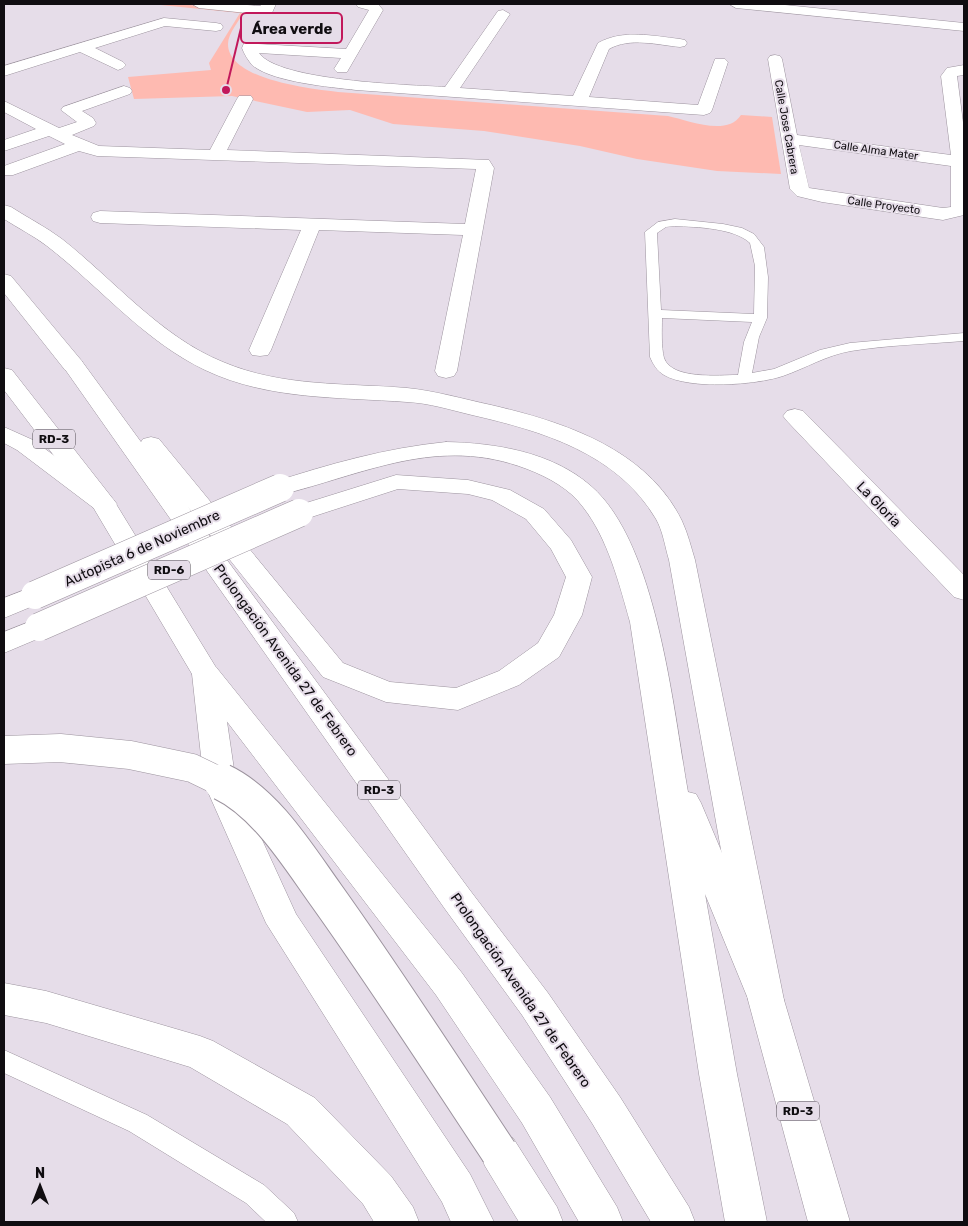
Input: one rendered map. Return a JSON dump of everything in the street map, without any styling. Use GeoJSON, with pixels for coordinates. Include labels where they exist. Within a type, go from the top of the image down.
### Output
{"type":"FeatureCollection","features":[{"type":"Feature","properties":{"kind":"main road"},"geometry":{"type":"LineString","coordinates":[[199,4],[267,7],[249,48],[253,57],[261,64],[277,71],[333,82],[385,88],[704,110],[720,62]]}},
{"type":"Feature","properties":{"kind":"main road"},"geometry":{"type":"LineString","coordinates":[[333,82],[352,54],[376,10],[373,6],[363,4]]}},
{"type":"Feature","properties":{"kind":"main road"},"geometry":{"type":"LineString","coordinates":[[736,4],[964,27]]}},
{"type":"Feature","properties":{"kind":"main road"},"geometry":{"type":"LineString","coordinates":[[450,92],[503,14]]}},
{"type":"Feature","properties":{"kind":"main road"},"geometry":{"type":"LineString","coordinates":[[4,71],[164,22],[216,27]]}},
{"type":"Feature","properties":{"kind":"main road"},"geometry":{"type":"LineString","coordinates":[[579,101],[603,46],[607,43],[635,39],[680,43]]}},
{"type":"Feature","properties":{"kind":"main road"},"geometry":{"type":"LineString","coordinates":[[82,47],[118,65]]}},
{"type":"Feature","properties":{"kind":"main road"},"geometry":{"type":"LineString","coordinates":[[249,48],[352,54]]}},
{"type":"Feature","properties":{"kind":"main road","name":"Calle Jose Cabrera"},"geometry":{"type":"LineString","coordinates":[[775,59],[797,186],[803,192]]}},
{"type":"Feature","properties":{"kind":"main road"},"geometry":{"type":"LineString","coordinates":[[961,70],[952,71],[949,76],[962,162],[962,210]]}},
{"type":"Feature","properties":{"kind":"main road"},"geometry":{"type":"LineString","coordinates":[[4,146],[88,123],[69,110],[124,91]]}},
{"type":"Feature","properties":{"kind":"main road"},"geometry":{"type":"LineString","coordinates":[[216,155],[245,99]]}},
{"type":"Feature","properties":{"kind":"main road"},"geometry":{"type":"LineString","coordinates":[[7,112],[55,132],[79,145],[97,151],[483,164],[485,168],[474,230],[446,371]]}},
{"type":"Feature","properties":{"kind":"main road","name":"Calle Alma Mater"},"geometry":{"type":"LineString","coordinates":[[788,139],[962,162]]}},
{"type":"Feature","properties":{"kind":"main road"},"geometry":{"type":"LineString","coordinates":[[7,171],[79,145]]}},
{"type":"Feature","properties":{"kind":"main road","name":"Calle Proyecto"},"geometry":{"type":"LineString","coordinates":[[803,192],[943,214],[954,214],[962,210]]}},
{"type":"Feature","properties":{"kind":"main road"},"geometry":{"type":"LineString","coordinates":[[4,211],[59,246],[176,345],[213,366],[258,382],[301,389],[410,395],[498,413],[559,430],[592,445],[622,465],[650,493],[668,519],[682,560],[766,1000]]}},
{"type":"Feature","properties":{"kind":"main road"},"geometry":{"type":"LineString","coordinates":[[100,217],[474,230]]}},
{"type":"Feature","properties":{"kind":"main road"},"geometry":{"type":"LineString","coordinates":[[260,350],[312,225]]}},
{"type":"Feature","properties":{"kind":"main road","name":"Prolongación Avenida 27 de Febrero"},"geometry":{"type":"LineString","coordinates":[[4,280],[73,365],[457,899],[535,1004],[606,1110],[674,1222]]}},
{"type":"Feature","properties":{"kind":"main road","name":"RD-6"},"geometry":{"type":"LineString","coordinates":[[4,643],[39,627],[299,513],[396,482],[468,487],[501,494],[535,514],[562,546],[579,577],[568,615],[549,650],[509,678],[458,699],[386,692],[333,670],[135,424],[73,365]]}},
{"type":"Feature","properties":{"kind":"main road","name":"RD-3"},"geometry":{"type":"LineString","coordinates":[[4,375],[104,504],[206,674],[450,984],[536,1110],[602,1222]]}},
{"type":"Feature","properties":{"kind":"main road","name":"La Gloria"},"geometry":{"type":"LineString","coordinates":[[795,416],[964,591]]}},
{"type":"Feature","properties":{"kind":"main road"},"geometry":{"type":"LineString","coordinates":[[4,434],[25,446],[104,504]]}},
{"type":"Feature","properties":{"kind":"main road","name":"Autopista 6 de Noviembre"},"geometry":{"type":"LineString","coordinates":[[4,609],[280,488],[363,461],[413,452],[461,448],[523,457],[561,475],[591,500],[623,555],[644,622],[666,757]]}},
{"type":"Feature","properties":{"kind":"main road","name":"RD-3"},"geometry":{"type":"LineString","coordinates":[[206,674],[220,783],[283,923],[456,1188],[473,1222]]}},
{"type":"Feature","properties":{"kind":"main road"},"geometry":{"type":"LineString","coordinates":[[4,750],[60,748],[130,755],[192,768],[238,790],[281,833],[355,934],[499,1152],[542,1222]]}},
{"type":"Feature","properties":{"kind":"main road"},"geometry":{"type":"LineString","coordinates":[[666,757],[766,1000]]}},
{"type":"Feature","properties":{"kind":"main road"},"geometry":{"type":"LineString","coordinates":[[666,757],[718,1074],[746,1222]]}},
{"type":"Feature","properties":{"kind":"main road"},"geometry":{"type":"LineString","coordinates":[[4,999],[46,1007],[200,1053],[301,1111],[377,1190],[398,1222]]}},
{"type":"Feature","properties":{"kind":"main road","name":"RD-3"},"geometry":{"type":"LineString","coordinates":[[766,1000],[829,1222]]}},
{"type":"Feature","properties":{"kind":"lane"},"geometry":{"type":"LineString","coordinates":[[744,379],[749,349],[760,318],[762,256],[756,242],[740,231],[684,223],[656,227],[651,232],[657,357],[663,367],[671,374],[684,377],[744,379],[778,373],[825,353],[850,347],[964,337]]}},
{"type":"Feature","properties":{"kind":"lane"},"geometry":{"type":"LineString","coordinates":[[655,314],[760,318]]}},
{"type":"Feature","properties":{"kind":"lane"},"geometry":{"type":"LineString","coordinates":[[4,1061],[138,1123],[256,1194],[284,1222]]}},
{"type":"Feature","properties":{"kind":"shaded area"},"geometry":{"type":"Polygon","coordinates":[[[151,4],[180,4],[245,10],[232,31],[229,40],[228,44],[232,56],[242,66],[256,74],[292,85],[338,92],[668,116],[717,126],[735,122],[741,115],[772,117],[781,174],[717,171],[637,159],[580,146],[484,131],[393,124],[350,110],[307,112],[232,96],[134,99],[128,77],[211,70],[209,63],[240,13],[151,4]]]}},
{"type":"Feature","properties":{"kind":"place","name":"Área verde"},"geometry":{"type":"Point","coordinates":[226,90]}}]}
